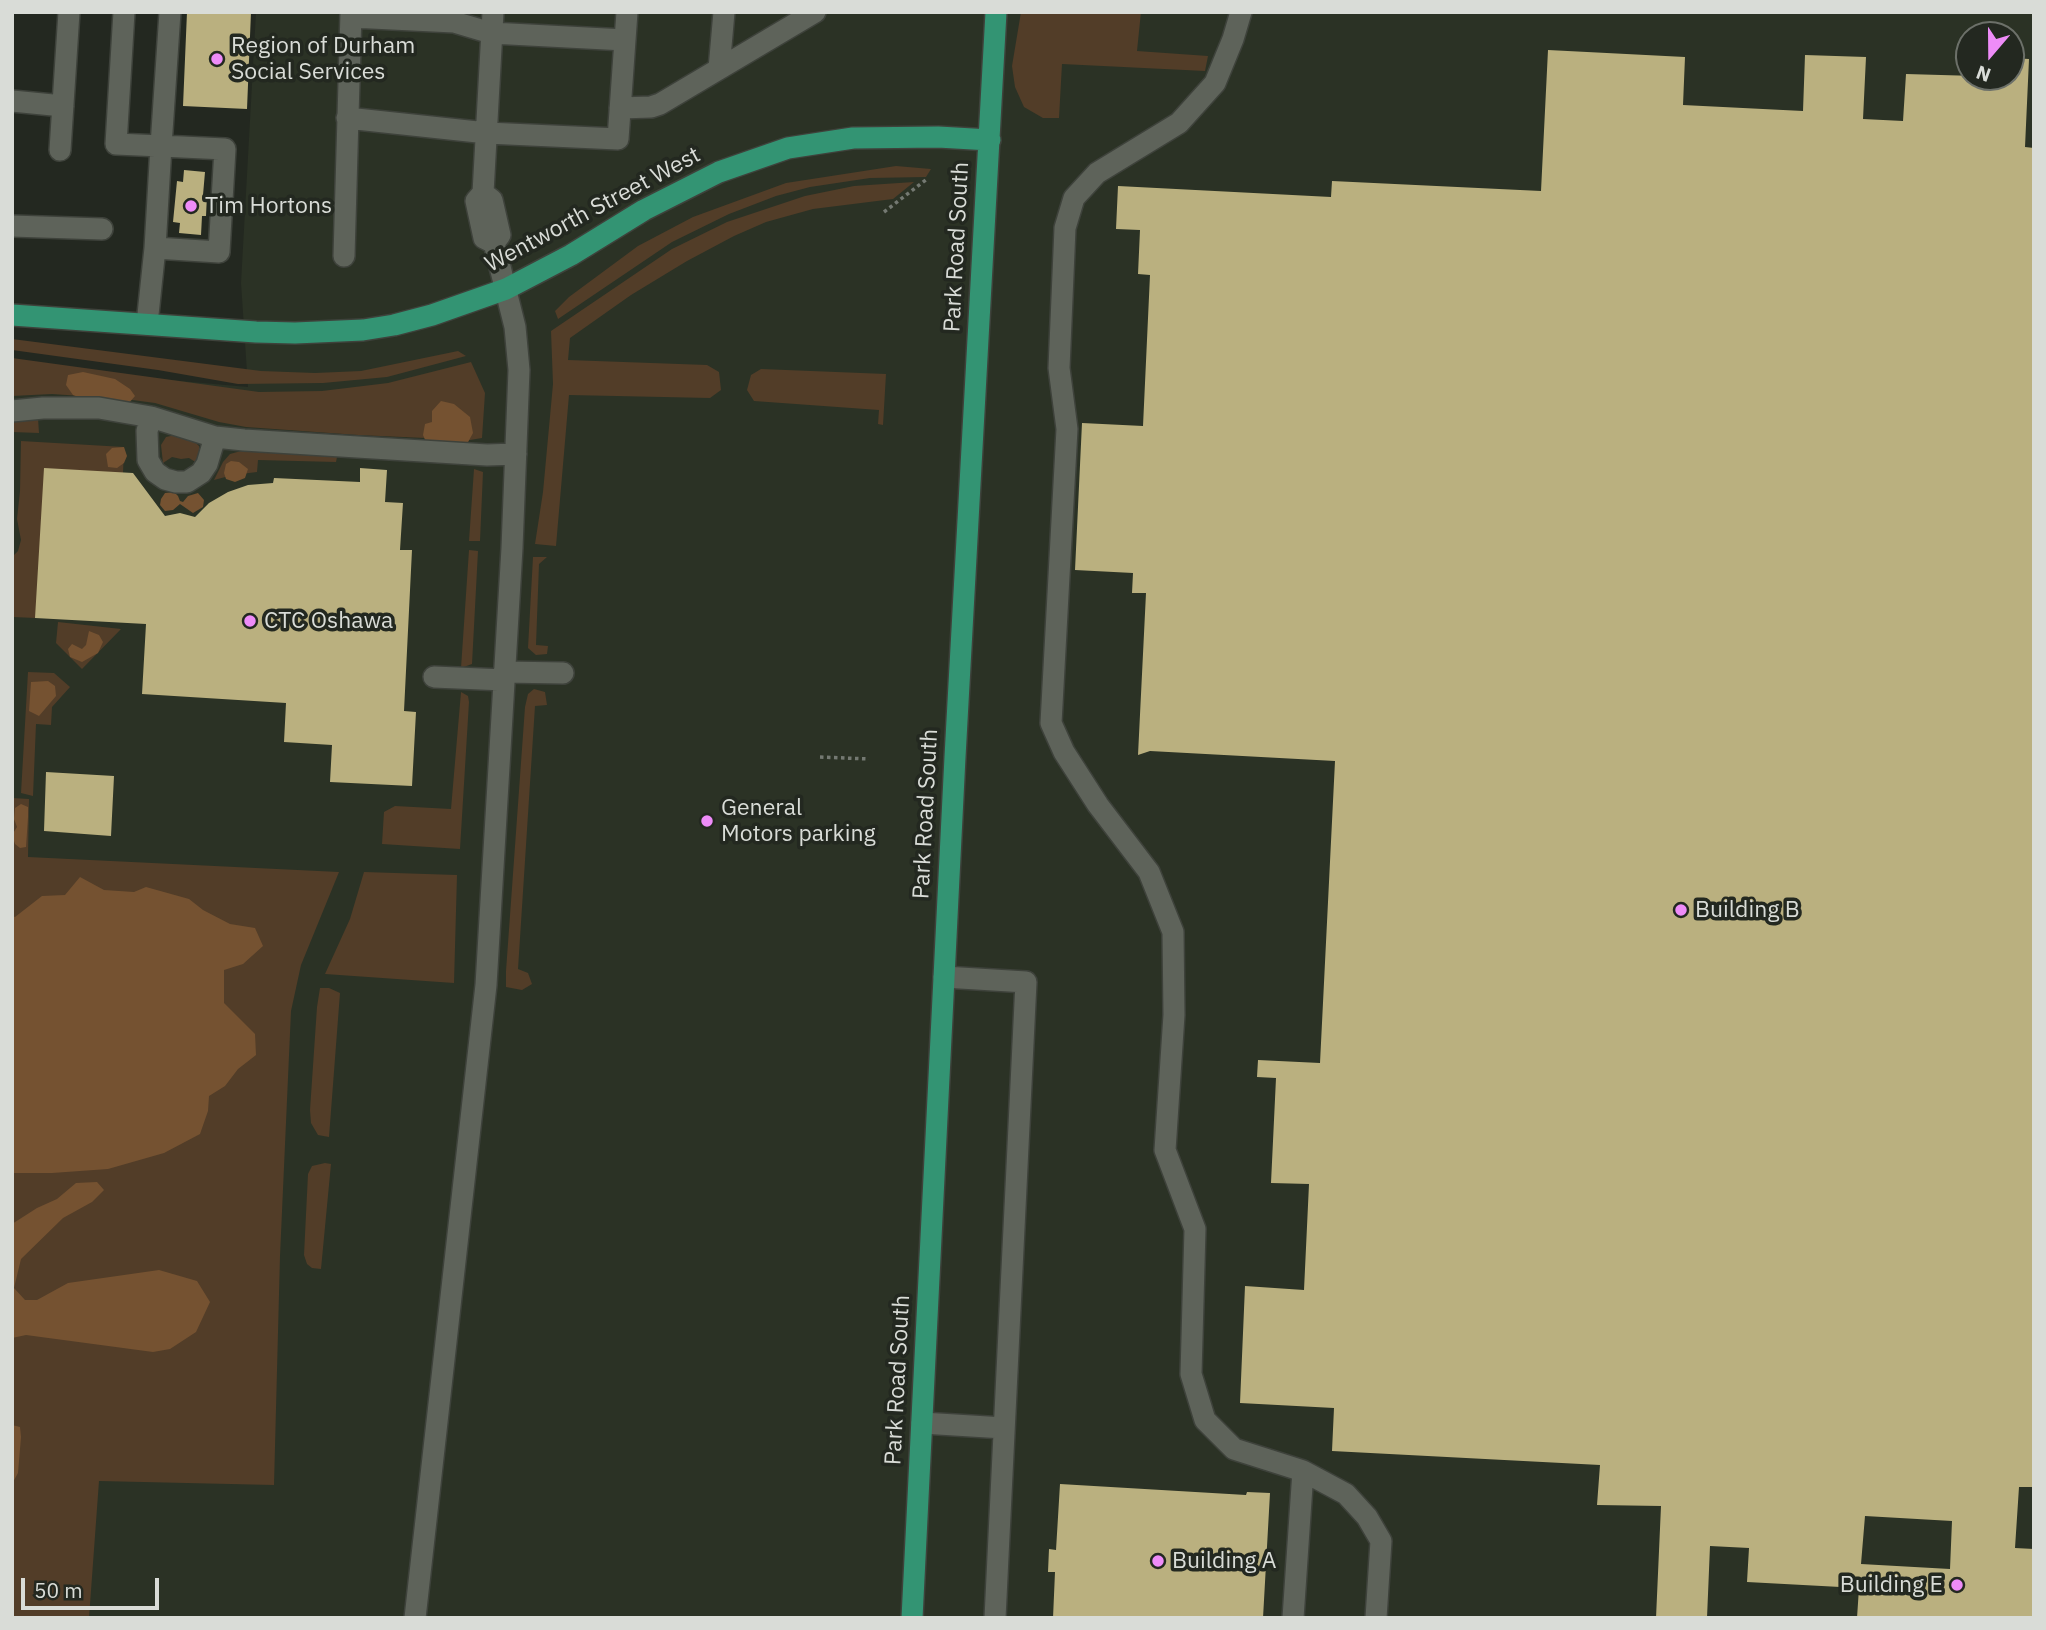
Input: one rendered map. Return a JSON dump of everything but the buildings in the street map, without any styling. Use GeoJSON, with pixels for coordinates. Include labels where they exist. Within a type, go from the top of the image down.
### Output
{"type":"FeatureCollection","features":[{"type":"Feature","properties":{"kind":"main road","name":"Park Road South"},"geometry":{"type":"LineString","coordinates":[[912,1618],[996,12]]}},
{"type":"Feature","properties":{"kind":"main road","name":"Wentworth Street West"},"geometry":{"type":"LineString","coordinates":[[12,315],[256,332],[363,330],[432,315],[506,289],[571,255],[644,210],[719,172],[788,148],[853,138],[938,137],[990,140]]}},
{"type":"Feature","properties":{"kind":"lane"},"geometry":{"type":"LineString","coordinates":[[60,150],[69,12]]}},
{"type":"Feature","properties":{"kind":"lane"},"geometry":{"type":"LineString","coordinates":[[124,12],[116,144],[225,149],[219,252],[161,248]]}},
{"type":"Feature","properties":{"kind":"lane"},"geometry":{"type":"LineString","coordinates":[[147,324],[161,248],[167,146],[170,12]]}},
{"type":"Feature","properties":{"kind":"lane"},"geometry":{"type":"LineString","coordinates":[[348,118],[487,133],[618,139],[627,12]]}},
{"type":"Feature","properties":{"kind":"lane"},"geometry":{"type":"LineString","coordinates":[[719,69],[724,12]]}},
{"type":"Feature","properties":{"kind":"lane"},"geometry":{"type":"LineString","coordinates":[[620,108],[651,107],[815,12]]}},
{"type":"Feature","properties":{"kind":"lane"},"geometry":{"type":"LineString","coordinates":[[1241,12],[1215,83],[1179,123],[1097,173],[1074,198],[1065,228],[1059,368],[1067,429],[1051,723],[1064,752],[1098,805],[1149,872],[1173,932],[1174,1015],[1165,1150],[1195,1229],[1191,1374],[1205,1420],[1234,1449],[1303,1471],[1346,1494],[1367,1517],[1381,1541],[1376,1618]]}},
{"type":"Feature","properties":{"kind":"lane"},"geometry":{"type":"LineString","coordinates":[[344,256],[351,15],[492,23],[625,40]]}},
{"type":"Feature","properties":{"kind":"lane"},"geometry":{"type":"LineString","coordinates":[[415,1618],[486,985],[516,454],[519,370],[515,327],[494,243],[484,238],[476,201],[483,193],[492,23]]}},
{"type":"Feature","properties":{"kind":"lane"},"geometry":{"type":"LineString","coordinates":[[12,101],[63,106]]}},
{"type":"Feature","properties":{"kind":"lane"},"geometry":{"type":"LineString","coordinates":[[12,226],[102,229]]}},
{"type":"Feature","properties":{"kind":"lane"},"geometry":{"type":"LineString","coordinates":[[12,411],[99,408],[151,417],[215,437],[487,455],[516,454]]}},
{"type":"Feature","properties":{"kind":"lane"},"geometry":{"type":"LineString","coordinates":[[151,417],[146,446],[148,460],[164,479],[187,482],[194,479],[207,464],[215,437]]}},
{"type":"Feature","properties":{"kind":"lane"},"geometry":{"type":"LineString","coordinates":[[434,677],[564,673]]}},
{"type":"Feature","properties":{"kind":"lane"},"geometry":{"type":"LineString","coordinates":[[944,977],[1026,982],[995,1618]]}},
{"type":"Feature","properties":{"kind":"lane"},"geometry":{"type":"LineString","coordinates":[[922,1423],[1004,1428]]}},
{"type":"Feature","properties":{"kind":"lane"},"geometry":{"type":"LineString","coordinates":[[1293,1618],[1303,1471]]}},
{"type":"Feature","properties":{"kind":"path"},"geometry":{"type":"LineString","coordinates":[[884,212],[926,179]]}},
{"type":"Feature","properties":{"kind":"path"},"geometry":{"type":"LineString","coordinates":[[820,757],[869,759]]}},
{"type":"Feature","properties":{"kind":"shaded area"},"geometry":{"type":"Polygon","coordinates":[[[256,12],[2034,12],[2034,1618],[12,1618],[12,366],[248,387],[241,283],[256,12]]]}},
{"type":"Feature","properties":{"kind":"shaded area"},"geometry":{"type":"Polygon","coordinates":[[[1021,12],[1141,12],[1137,51],[1208,56],[1205,71],[1062,64],[1059,118],[1043,118],[1024,107],[1015,87],[1012,66],[1021,12]]]}},
{"type":"Feature","properties":{"kind":"shaded area"},"geometry":{"type":"Polygon","coordinates":[[[896,166],[931,169],[926,177],[870,178],[810,187],[776,196],[729,214],[672,242],[558,319],[555,311],[569,297],[638,246],[693,217],[786,183],[896,166]]]}},
{"type":"Feature","properties":{"kind":"shaded area"},"geometry":{"type":"Polygon","coordinates":[[[914,182],[893,199],[813,209],[766,222],[734,236],[631,295],[570,338],[568,360],[707,365],[719,372],[721,390],[710,398],[569,395],[556,546],[535,544],[543,492],[553,384],[551,331],[672,249],[727,222],[805,196],[854,186],[914,182]]]}},
{"type":"Feature","properties":{"kind":"shaded area"},"geometry":{"type":"Polygon","coordinates":[[[12,339],[261,371],[361,371],[458,351],[466,356],[387,377],[323,383],[238,384],[12,350],[12,339]]]}},
{"type":"Feature","properties":{"kind":"shaded area"},"geometry":{"type":"Polygon","coordinates":[[[12,358],[259,392],[322,391],[388,383],[471,362],[485,393],[482,438],[470,440],[358,435],[246,427],[155,403],[125,399],[52,394],[12,396],[12,358]]]}},
{"type":"Feature","properties":{"kind":"shaded area"},"geometry":{"type":"Polygon","coordinates":[[[761,369],[886,374],[883,425],[878,424],[879,410],[754,401],[747,390],[751,375],[761,369]]]}},
{"type":"Feature","properties":{"kind":"shaded area"},"geometry":{"type":"Polygon","coordinates":[[[83,372],[115,379],[135,396],[129,403],[86,400],[73,395],[66,385],[68,375],[83,372]]]}},
{"type":"Feature","properties":{"kind":"shaded area"},"geometry":{"type":"Polygon","coordinates":[[[441,401],[454,404],[470,417],[473,433],[467,444],[426,442],[423,435],[425,424],[432,422],[432,411],[441,401]]]}},
{"type":"Feature","properties":{"kind":"shaded area"},"geometry":{"type":"Polygon","coordinates":[[[38,418],[39,433],[12,432],[12,421],[38,418]]]}},
{"type":"Feature","properties":{"kind":"shaded area"},"geometry":{"type":"Polygon","coordinates":[[[175,435],[194,441],[199,446],[197,463],[189,458],[172,457],[163,463],[161,445],[166,437],[175,435]]]}},
{"type":"Feature","properties":{"kind":"shaded area"},"geometry":{"type":"Polygon","coordinates":[[[21,441],[124,447],[123,473],[35,618],[13,617],[12,557],[18,551],[21,540],[17,519],[21,441]]]}},
{"type":"Feature","properties":{"kind":"shaded area"},"geometry":{"type":"Polygon","coordinates":[[[124,447],[127,456],[124,463],[117,468],[108,467],[106,454],[112,448],[124,447]]]}},
{"type":"Feature","properties":{"kind":"shaded area"},"geometry":{"type":"Polygon","coordinates":[[[241,451],[337,457],[336,462],[258,460],[257,472],[214,480],[230,454],[241,451]]]}},
{"type":"Feature","properties":{"kind":"shaded area"},"geometry":{"type":"Polygon","coordinates":[[[231,461],[239,462],[248,469],[245,478],[235,482],[226,479],[226,464],[231,461]]]}},
{"type":"Feature","properties":{"kind":"shaded area"},"geometry":{"type":"Polygon","coordinates":[[[474,469],[483,472],[480,541],[469,541],[474,469]]]}},
{"type":"Feature","properties":{"kind":"shaded area"},"geometry":{"type":"Polygon","coordinates":[[[174,492],[183,502],[188,496],[198,493],[204,500],[203,507],[193,513],[180,504],[173,510],[165,511],[160,505],[161,499],[165,493],[174,492]]]}},
{"type":"Feature","properties":{"kind":"shaded area"},"geometry":{"type":"Polygon","coordinates":[[[469,550],[478,551],[472,664],[461,668],[469,550]]]}},
{"type":"Feature","properties":{"kind":"shaded area"},"geometry":{"type":"Polygon","coordinates":[[[533,557],[547,557],[539,564],[536,645],[548,646],[547,654],[536,655],[528,648],[533,557]]]}},
{"type":"Feature","properties":{"kind":"shaded area"},"geometry":{"type":"Polygon","coordinates":[[[58,622],[121,629],[82,669],[56,643],[58,622]]]}},
{"type":"Feature","properties":{"kind":"shaded area"},"geometry":{"type":"Polygon","coordinates":[[[89,631],[99,635],[103,642],[98,653],[82,662],[70,657],[68,649],[72,644],[82,649],[86,645],[89,631]]]}},
{"type":"Feature","properties":{"kind":"shaded area"},"geometry":{"type":"Polygon","coordinates":[[[28,672],[54,673],[70,687],[52,707],[51,725],[36,724],[33,796],[21,793],[28,672]]]}},
{"type":"Feature","properties":{"kind":"shaded area"},"geometry":{"type":"Polygon","coordinates":[[[48,681],[55,686],[56,696],[39,716],[29,711],[31,682],[48,681]]]}},
{"type":"Feature","properties":{"kind":"shaded area"},"geometry":{"type":"Polygon","coordinates":[[[534,689],[545,692],[547,705],[535,706],[518,969],[528,973],[532,984],[522,990],[506,987],[506,971],[525,707],[528,694],[534,689]]]}},
{"type":"Feature","properties":{"kind":"shaded area"},"geometry":{"type":"Polygon","coordinates":[[[461,692],[468,696],[469,702],[460,849],[382,844],[384,812],[395,806],[451,809],[461,692]]]}},
{"type":"Feature","properties":{"kind":"shaded area"},"geometry":{"type":"Polygon","coordinates":[[[12,798],[29,799],[28,857],[339,872],[301,965],[291,1011],[280,1256],[274,1485],[99,1481],[89,1618],[12,1618],[12,798]]]}},
{"type":"Feature","properties":{"kind":"shaded area"},"geometry":{"type":"Polygon","coordinates":[[[21,804],[28,807],[28,817],[26,847],[20,848],[15,844],[12,835],[17,827],[14,819],[15,808],[21,804]]]}},
{"type":"Feature","properties":{"kind":"shaded area"},"geometry":{"type":"Polygon","coordinates":[[[364,872],[457,875],[454,983],[325,974],[350,919],[364,872]]]}},
{"type":"Feature","properties":{"kind":"shaded area"},"geometry":{"type":"Polygon","coordinates":[[[80,877],[104,890],[134,892],[146,887],[189,899],[203,910],[230,924],[255,928],[263,946],[243,964],[224,970],[224,1003],[255,1034],[256,1055],[238,1069],[225,1086],[209,1096],[208,1111],[200,1134],[164,1153],[108,1169],[12,1173],[12,916],[15,917],[42,896],[65,895],[80,877]]]}},
{"type":"Feature","properties":{"kind":"shaded area"},"geometry":{"type":"Polygon","coordinates":[[[320,988],[329,988],[340,993],[329,1137],[318,1135],[311,1123],[310,1110],[320,988]]]}},
{"type":"Feature","properties":{"kind":"shaded area"},"geometry":{"type":"Polygon","coordinates":[[[331,1164],[321,1269],[307,1264],[304,1255],[308,1174],[312,1166],[331,1164]]]}},
{"type":"Feature","properties":{"kind":"shaded area"},"geometry":{"type":"Polygon","coordinates":[[[97,1182],[104,1190],[92,1202],[63,1218],[21,1259],[14,1288],[25,1300],[37,1300],[68,1283],[159,1270],[197,1281],[210,1302],[196,1332],[170,1349],[153,1352],[26,1335],[12,1338],[12,1224],[57,1199],[76,1183],[97,1182]]]}},
{"type":"Feature","properties":{"kind":"shaded area"},"geometry":{"type":"Polygon","coordinates":[[[12,1425],[20,1427],[21,1437],[18,1473],[12,1484],[12,1425]]]}},
{"type":"Feature","properties":{"kind":"place","name":"Region of Durham Social Services"},"geometry":{"type":"Point","coordinates":[217,59]}},
{"type":"Feature","properties":{"kind":"place","name":"Tim Hortons"},"geometry":{"type":"Point","coordinates":[191,206]}},
{"type":"Feature","properties":{"kind":"place","name":"CTC Oshawa"},"geometry":{"type":"Point","coordinates":[250,621]}},
{"type":"Feature","properties":{"kind":"place","name":"General Motors parking"},"geometry":{"type":"Point","coordinates":[707,821]}},
{"type":"Feature","properties":{"kind":"place","name":"Building B"},"geometry":{"type":"Point","coordinates":[1681,910]}},
{"type":"Feature","properties":{"kind":"place","name":"Building A"},"geometry":{"type":"Point","coordinates":[1158,1561]}},
{"type":"Feature","properties":{"kind":"place","name":"Building E"},"geometry":{"type":"Point","coordinates":[1957,1585]}}]}
